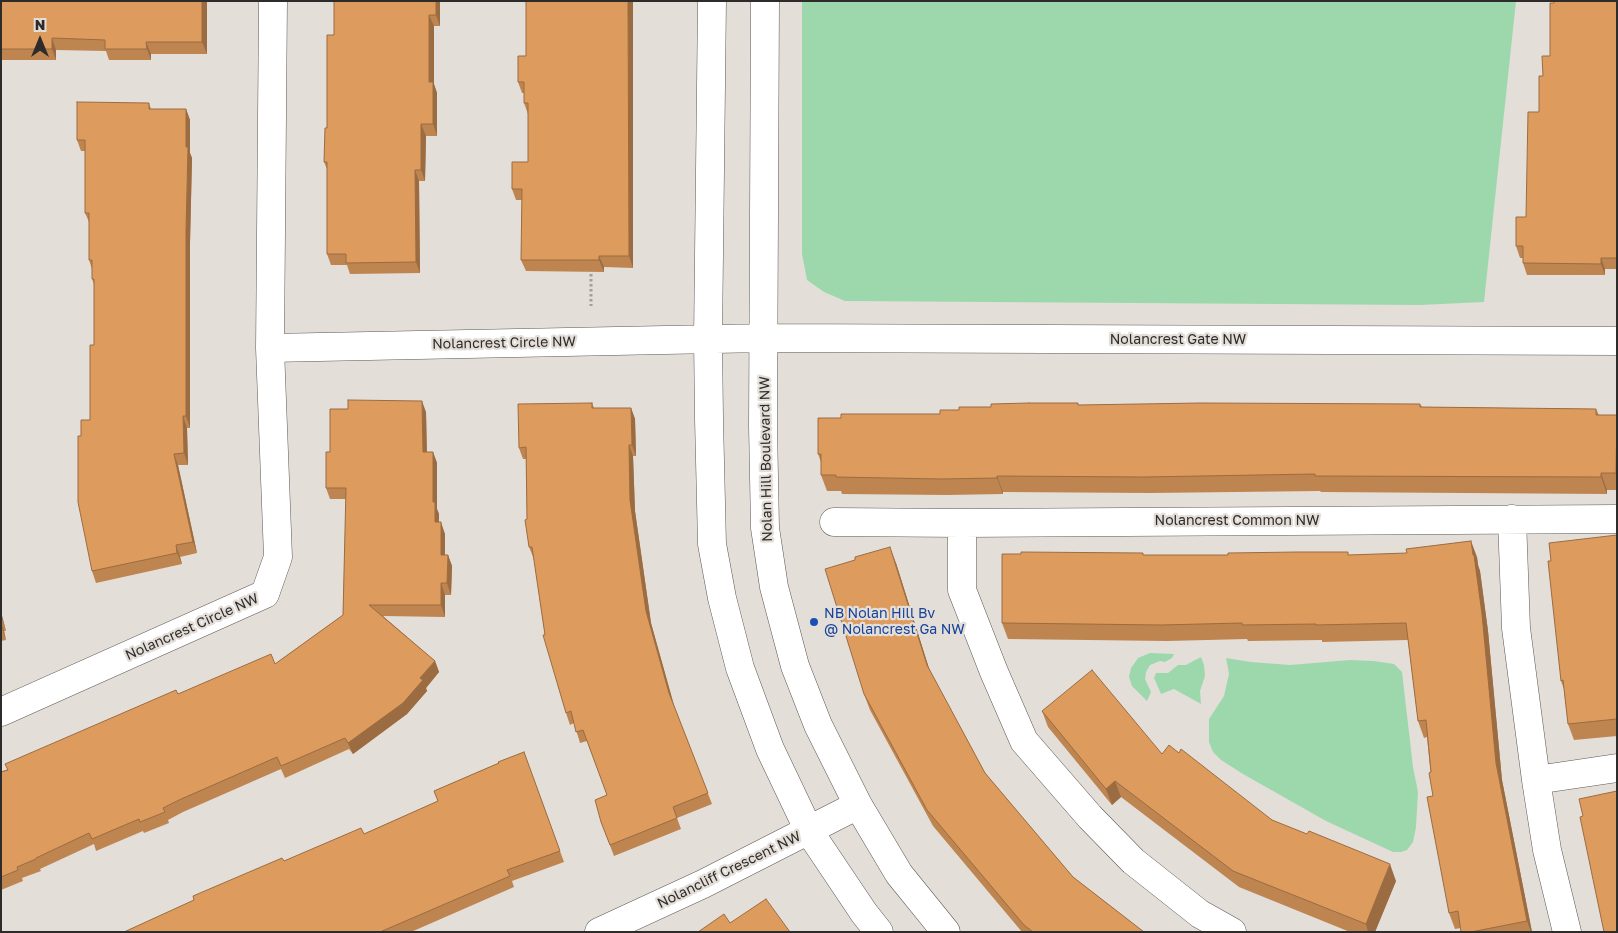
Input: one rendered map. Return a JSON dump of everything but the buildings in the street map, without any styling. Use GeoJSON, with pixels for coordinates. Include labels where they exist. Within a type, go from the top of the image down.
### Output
{"type":"FeatureCollection","features":[{"type":"Feature","properties":{"kind":"street","name":"Nolancrest Circle NW"},"geometry":{"type":"LineString","coordinates":[[1,712],[264,594],[278,558],[270,348],[273,1]]}},
{"type":"Feature","properties":{"kind":"street"},"geometry":{"type":"LineString","coordinates":[[712,1],[708,339],[712,544],[722,598],[740,668],[770,749],[808,831],[879,932]]}},
{"type":"Feature","properties":{"kind":"street","name":"Nolan Hill Boulevard NW"},"geometry":{"type":"LineString","coordinates":[[765,1],[751,338],[763,426],[765,528],[774,588],[796,666],[818,725],[858,805],[899,874],[946,932]]}},
{"type":"Feature","properties":{"kind":"street","name":"Nolancrest Circle NW"},"geometry":{"type":"LineString","coordinates":[[270,348],[751,338]]}},
{"type":"Feature","properties":{"kind":"street","name":"Nolancrest Gate NW"},"geometry":{"type":"LineString","coordinates":[[751,338],[1617,341]]}},
{"type":"Feature","properties":{"kind":"street"},"geometry":{"type":"LineString","coordinates":[[1512,520],[1516,628],[1536,780],[1547,850],[1567,932]]}},
{"type":"Feature","properties":{"kind":"street","name":"Nolancrest Common NW"},"geometry":{"type":"LineString","coordinates":[[834,522],[1617,520]]}},
{"type":"Feature","properties":{"kind":"street"},"geometry":{"type":"LineString","coordinates":[[962,523],[962,590],[994,672],[1024,741],[1090,817],[1133,861],[1200,914],[1224,930]]}},
{"type":"Feature","properties":{"kind":"street"},"geometry":{"type":"LineString","coordinates":[[1536,780],[1617,768]]}},
{"type":"Feature","properties":{"kind":"street","name":"Nolancliff Crescent NW"},"geometry":{"type":"LineString","coordinates":[[599,932],[704,884],[858,805]]}},
{"type":"Feature","properties":{"kind":"path"},"geometry":{"type":"LineString","coordinates":[[591,274],[591,306]]}},
{"type":"Feature","properties":{"kind":"green space"},"geometry":{"type":"Polygon","coordinates":[[[802,1],[1516,1],[1484,302],[1420,305],[845,301],[824,292],[807,280],[802,254],[802,1]]]}},
{"type":"Feature","properties":{"kind":"green space"},"geometry":{"type":"Polygon","coordinates":[[[1150,653],[1174,654],[1172,658],[1165,662],[1160,661],[1150,665],[1145,679],[1151,692],[1147,701],[1132,686],[1129,677],[1131,668],[1138,658],[1150,653]]]}},
{"type":"Feature","properties":{"kind":"green space"},"geometry":{"type":"Polygon","coordinates":[[[1201,657],[1205,676],[1200,691],[1201,704],[1174,689],[1161,694],[1154,678],[1156,673],[1168,673],[1178,665],[1186,665],[1201,657]]]}},
{"type":"Feature","properties":{"kind":"green space"},"geometry":{"type":"Polygon","coordinates":[[[1226,658],[1290,665],[1350,660],[1374,661],[1394,664],[1402,672],[1413,767],[1418,792],[1416,827],[1413,842],[1407,850],[1393,852],[1326,821],[1243,774],[1221,760],[1213,752],[1209,742],[1209,719],[1224,696],[1229,674],[1226,658]]]}},
{"type":"Feature","properties":{"kind":"place","name":"NB Nolan Hill Bv @ Nolancrest Ga NW"},"geometry":{"type":"Point","coordinates":[814,622]}}]}
